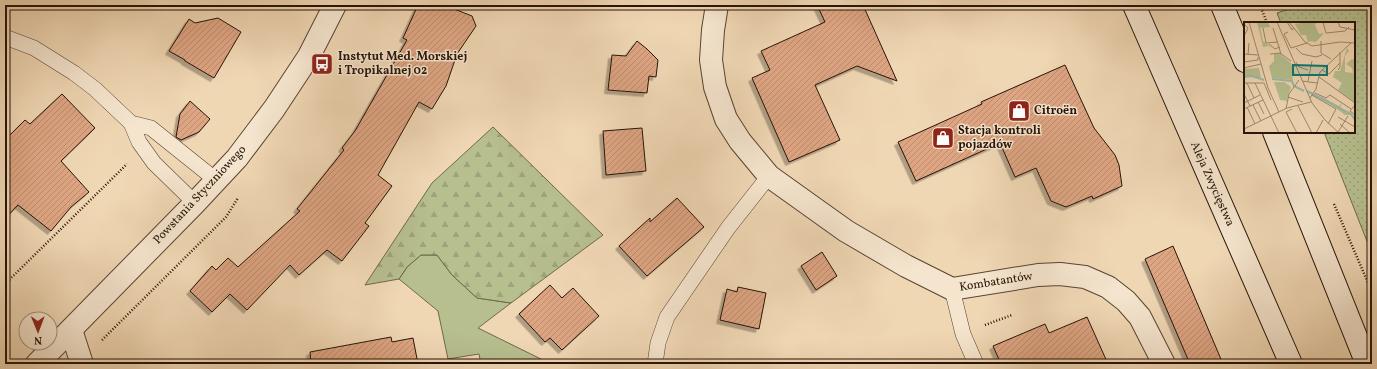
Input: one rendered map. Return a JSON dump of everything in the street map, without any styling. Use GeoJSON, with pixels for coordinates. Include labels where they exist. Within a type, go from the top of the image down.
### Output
{"type":"FeatureCollection","features":[{"type":"Feature","properties":{"kind":"street","name":"Powstania Styczniowego"},"geometry":{"type":"LineString","coordinates":[[37,364],[195,203],[237,158],[274,109],[309,56],[335,5]]}},
{"type":"Feature","properties":{"kind":"street","name":"Kombatantów"},"geometry":{"type":"LineString","coordinates":[[717,5],[713,30],[711,60],[715,87],[726,118],[733,130],[740,141],[769,176],[846,231],[906,266],[952,289],[1038,275],[1060,274],[1085,277],[1108,287],[1126,301],[1140,317],[1164,364]]}},
{"type":"Feature","properties":{"kind":"street","name":"Aleja Zwycięstwa"},"geometry":{"type":"LineString","coordinates":[[1134,5],[1291,364]]}},
{"type":"Feature","properties":{"kind":"street"},"geometry":{"type":"LineString","coordinates":[[1222,5],[1244,59]]}},
{"type":"Feature","properties":{"kind":"street"},"geometry":{"type":"LineString","coordinates":[[1274,133],[1367,364]]}},
{"type":"Feature","properties":{"kind":"street"},"geometry":{"type":"LineString","coordinates":[[71,330],[82,364]]}},
{"type":"Feature","properties":{"kind":"lane"},"geometry":{"type":"LineString","coordinates":[[5,37],[34,48],[74,73],[95,89],[131,123],[139,142],[154,163],[195,203]]}},
{"type":"Feature","properties":{"kind":"lane"},"geometry":{"type":"LineString","coordinates":[[131,123],[151,128],[216,180]]}},
{"type":"Feature","properties":{"kind":"lane"},"geometry":{"type":"LineString","coordinates":[[655,364],[658,343],[667,317],[728,228],[769,176]]}},
{"type":"Feature","properties":{"kind":"lane"},"geometry":{"type":"LineString","coordinates":[[952,289],[963,334],[976,364]]}},
{"type":"Feature","properties":{"kind":"path"},"geometry":{"type":"LineString","coordinates":[[1260,5],[1266,22]]}},
{"type":"Feature","properties":{"kind":"path"},"geometry":{"type":"LineString","coordinates":[[5,284],[144,148]]}},
{"type":"Feature","properties":{"kind":"path"},"geometry":{"type":"LineString","coordinates":[[1331,198],[1372,292]]}},
{"type":"Feature","properties":{"kind":"path"},"geometry":{"type":"LineString","coordinates":[[963,334],[1012,315]]}},
{"type":"Feature","properties":{"kind":"green space"},"geometry":{"type":"Polygon","coordinates":[[[1302,5],[1372,5],[1372,254],[1324,133],[1355,133],[1355,22],[1281,22],[1277,13],[1302,5]]]}},
{"type":"Feature","properties":{"kind":"green space"},"geometry":{"type":"Polygon","coordinates":[[[493,127],[603,235],[511,303],[477,298],[452,275],[437,255],[421,255],[407,267],[399,279],[365,285],[432,183],[493,127]]]}},
{"type":"Feature","properties":{"kind":"green space"},"geometry":{"type":"Polygon","coordinates":[[[421,255],[437,255],[452,275],[477,298],[511,303],[478,328],[551,364],[481,364],[479,354],[448,359],[438,311],[399,279],[407,267],[421,255]]]}},
{"type":"Feature","properties":{"kind":"building"},"geometry":{"type":"Polygon","coordinates":[[[418,5],[444,5],[472,16],[476,26],[457,54],[446,86],[432,109],[419,102],[378,175],[392,186],[365,223],[369,226],[342,261],[327,250],[299,275],[290,265],[247,310],[230,294],[212,312],[190,291],[212,266],[216,270],[228,258],[238,267],[300,211],[297,209],[344,150],[342,148],[355,131],[407,40],[403,38],[418,5]]]}},
{"type":"Feature","properties":{"kind":"building"},"geometry":{"type":"Polygon","coordinates":[[[817,5],[863,5],[897,81],[857,66],[815,85],[840,140],[789,162],[752,78],[770,70],[761,51],[825,22],[817,5]]]}},
{"type":"Feature","properties":{"kind":"building"},"geometry":{"type":"Polygon","coordinates":[[[218,18],[241,32],[214,78],[169,51],[189,19],[195,23],[218,18]]]}},
{"type":"Feature","properties":{"kind":"building"},"geometry":{"type":"Polygon","coordinates":[[[637,41],[658,60],[656,77],[649,76],[647,93],[608,90],[612,55],[626,56],[637,41]]]}},
{"type":"Feature","properties":{"kind":"building"},"geometry":{"type":"Polygon","coordinates":[[[1065,65],[1094,128],[1115,155],[1119,165],[1122,186],[1093,199],[1092,196],[1066,207],[1051,201],[1036,168],[1015,177],[1000,143],[916,181],[898,142],[982,104],[981,102],[1065,65]]]}},
{"type":"Feature","properties":{"kind":"building"},"geometry":{"type":"Polygon","coordinates":[[[62,94],[95,128],[61,161],[89,192],[71,207],[51,231],[18,205],[5,219],[5,140],[25,120],[30,124],[62,94]]]}},
{"type":"Feature","properties":{"kind":"building"},"geometry":{"type":"Polygon","coordinates":[[[190,101],[210,119],[199,132],[181,140],[176,137],[180,114],[190,101]]]}},
{"type":"Feature","properties":{"kind":"building"},"geometry":{"type":"Polygon","coordinates":[[[642,128],[646,171],[606,175],[603,131],[642,128]]]}},
{"type":"Feature","properties":{"kind":"building"},"geometry":{"type":"Polygon","coordinates":[[[677,198],[704,227],[647,276],[619,246],[650,218],[650,222],[677,198]]]}},
{"type":"Feature","properties":{"kind":"building"},"geometry":{"type":"Polygon","coordinates":[[[1173,246],[1223,364],[1190,364],[1145,259],[1173,246]]]}},
{"type":"Feature","properties":{"kind":"building"},"geometry":{"type":"Polygon","coordinates":[[[822,252],[837,276],[816,290],[801,266],[822,252]]]}},
{"type":"Feature","properties":{"kind":"building"},"geometry":{"type":"Polygon","coordinates":[[[550,285],[562,298],[573,288],[599,316],[562,350],[550,338],[545,342],[519,314],[550,285]]]}},
{"type":"Feature","properties":{"kind":"building"},"geometry":{"type":"Polygon","coordinates":[[[738,287],[766,293],[759,329],[720,320],[727,289],[737,292],[738,287]]]}},
{"type":"Feature","properties":{"kind":"building"},"geometry":{"type":"Polygon","coordinates":[[[1087,317],[1108,364],[1001,364],[993,346],[1045,324],[1049,333],[1087,317]]]}},
{"type":"Feature","properties":{"kind":"building"},"geometry":{"type":"Polygon","coordinates":[[[391,337],[392,342],[413,338],[418,364],[311,364],[310,352],[391,337]]]}},
{"type":"Feature","properties":{"kind":"place","name":"Instytut Med. Morskiej i Tropikalnej 02"},"geometry":{"type":"Point","coordinates":[322,64]}},
{"type":"Feature","properties":{"kind":"place","name":"Citroën"},"geometry":{"type":"Point","coordinates":[1019,111]}},
{"type":"Feature","properties":{"kind":"place","name":"Stacja kontroli pojazdów"},"geometry":{"type":"Point","coordinates":[943,138]}}]}
